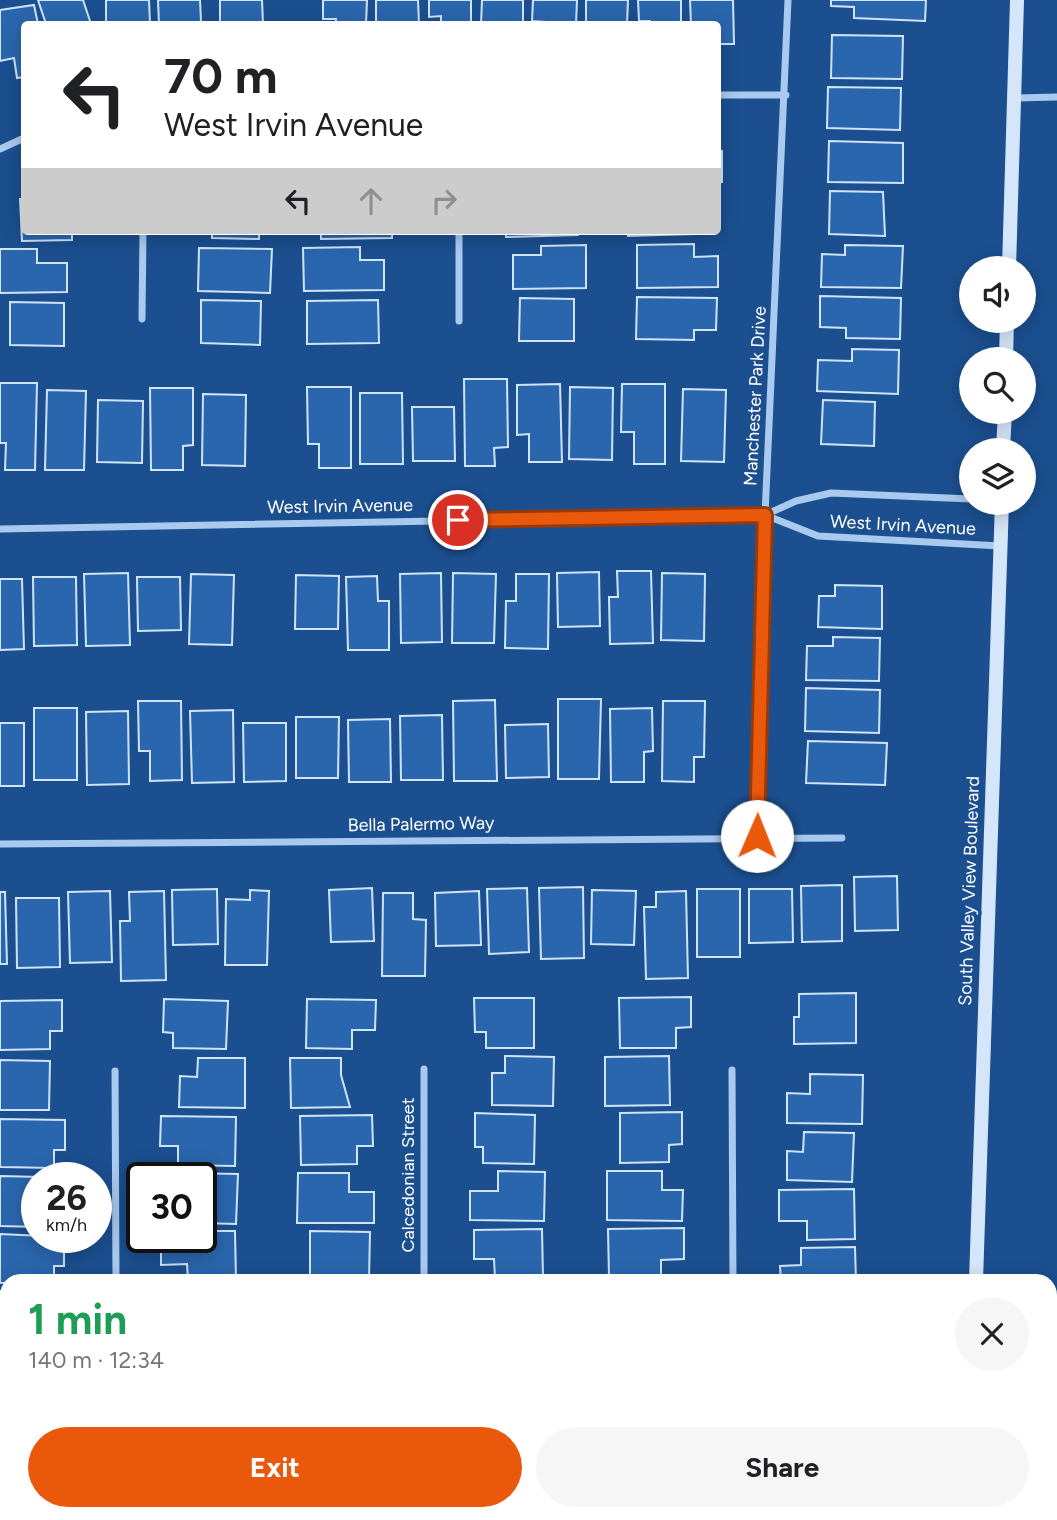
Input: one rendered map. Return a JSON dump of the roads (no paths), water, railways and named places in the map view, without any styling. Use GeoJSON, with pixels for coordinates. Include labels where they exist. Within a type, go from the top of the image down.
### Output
{"type":"FeatureCollection","features":[{"type":"Feature","properties":{"kind":"main road"},"geometry":{"type":"LineString","coordinates":[[1009,256],[1017,0]]}},
{"type":"Feature","properties":{"kind":"main road","name":"South Valley View Boulevard"},"geometry":{"type":"LineString","coordinates":[[976,1274],[1001,515]]}},
{"type":"Feature","properties":{"kind":"street","name":"Manchester Park Drive"},"geometry":{"type":"LineString","coordinates":[[757,836],[765,515],[786,95],[788,0]]}},
{"type":"Feature","properties":{"kind":"street"},"geometry":{"type":"LineString","coordinates":[[721,95],[786,95]]}},
{"type":"Feature","properties":{"kind":"street"},"geometry":{"type":"LineString","coordinates":[[1014,98],[1057,97]]}},
{"type":"Feature","properties":{"kind":"street"},"geometry":{"type":"LineString","coordinates":[[0,149],[21,139]]}},
{"type":"Feature","properties":{"kind":"street"},"geometry":{"type":"LineString","coordinates":[[142,319],[143,235]]}},
{"type":"Feature","properties":{"kind":"street"},"geometry":{"type":"LineString","coordinates":[[459,235],[459,321]]}},
{"type":"Feature","properties":{"kind":"street","name":"West Irvin Avenue"},"geometry":{"type":"LineString","coordinates":[[765,515],[796,500],[831,493],[959,498]]}},
{"type":"Feature","properties":{"kind":"street","name":"West Irvin Avenue"},"geometry":{"type":"LineString","coordinates":[[0,529],[765,515],[818,536],[1000,546]]}},
{"type":"Feature","properties":{"kind":"street","name":"Bella Palermo Way"},"geometry":{"type":"LineString","coordinates":[[0,844],[757,836],[842,838]]}},
{"type":"Feature","properties":{"kind":"street","name":"Calcedonian Street"},"geometry":{"type":"LineString","coordinates":[[424,1069],[425,1274]]}},
{"type":"Feature","properties":{"kind":"street"},"geometry":{"type":"LineString","coordinates":[[732,1070],[733,1274]]}},
{"type":"Feature","properties":{"kind":"street"},"geometry":{"type":"LineString","coordinates":[[115,1071],[116,1274]]}}]}
